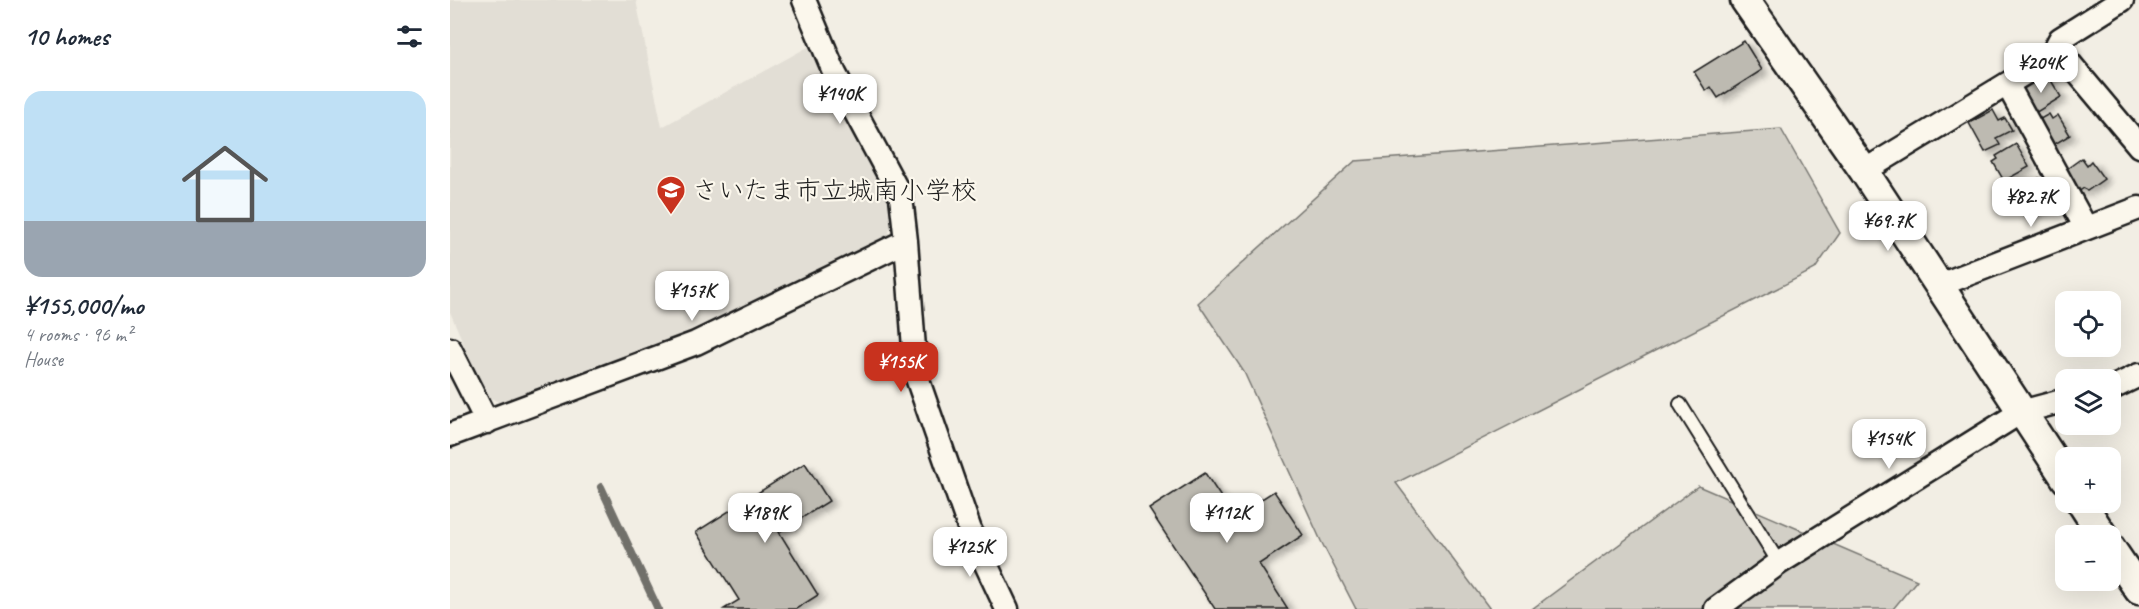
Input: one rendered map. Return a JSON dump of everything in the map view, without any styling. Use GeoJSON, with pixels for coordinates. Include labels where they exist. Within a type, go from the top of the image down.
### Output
{"type":"FeatureCollection","features":[{"type":"Feature","properties":{"kind":"street"},"geometry":{"type":"LineString","coordinates":[[804,0],[835,74],[901,198],[916,375],[970,530],[1007,609]]}},
{"type":"Feature","properties":{"kind":"street"},"geometry":{"type":"LineString","coordinates":[[1746,0],[1864,171],[1937,286],[2055,463]]}},
{"type":"Feature","properties":{"kind":"street"},"geometry":{"type":"LineString","coordinates":[[1864,171],[2050,58],[2060,39],[2122,0]]}},
{"type":"Feature","properties":{"kind":"street"},"geometry":{"type":"LineString","coordinates":[[2050,58],[2067,60],[2139,146]]}},
{"type":"Feature","properties":{"kind":"street"},"geometry":{"type":"LineString","coordinates":[[2007,84],[2086,228]]}},
{"type":"Feature","properties":{"kind":"street"},"geometry":{"type":"LineString","coordinates":[[1937,286],[2139,208]]}},
{"type":"Feature","properties":{"kind":"street"},"geometry":{"type":"LineString","coordinates":[[450,435],[696,343],[906,241]]}},
{"type":"Feature","properties":{"kind":"street"},"geometry":{"type":"LineString","coordinates":[[450,349],[487,422]]}},
{"type":"Feature","properties":{"kind":"street"},"geometry":{"type":"LineString","coordinates":[[2121,384],[2139,375]]}},
{"type":"Feature","properties":{"kind":"street"},"geometry":{"type":"LineString","coordinates":[[1716,609],[1779,563],[2021,412],[2055,403]]}},
{"type":"Feature","properties":{"kind":"street"},"geometry":{"type":"LineString","coordinates":[[2121,563],[2139,590]]}},
{"type":"Feature","properties":{"kind":"lane"},"geometry":{"type":"LineString","coordinates":[[1680,404],[1779,563]]}},
{"type":"Feature","properties":{"kind":"shaded area","name":"さいたま市立城南小学校"},"geometry":{"type":"Polygon","coordinates":[[[450,0],[636,0],[662,127],[808,47],[895,197],[889,233],[880,246],[605,367],[501,403],[486,396],[450,312],[450,0]]]}},
{"type":"Feature","properties":{"kind":"shaded area"},"geometry":{"type":"Polygon","coordinates":[[[1781,129],[1840,233],[1815,269],[1396,483],[1490,609],[1356,609],[1321,541],[1244,372],[1198,303],[1355,161],[1781,129]]]}},
{"type":"Feature","properties":{"kind":"shaded area"},"geometry":{"type":"Polygon","coordinates":[[[1698,486],[1917,580],[1893,609],[1532,609],[1698,486]]]}},
{"type":"Feature","properties":{"kind":"building"},"geometry":{"type":"Polygon","coordinates":[[[1744,41],[1762,70],[1718,98],[1711,87],[1706,91],[1694,72],[1744,41]]]}},
{"type":"Feature","properties":{"kind":"building"},"geometry":{"type":"Polygon","coordinates":[[[2049,77],[2061,97],[2035,113],[2021,89],[2036,80],[2038,84],[2049,77]]]}},
{"type":"Feature","properties":{"kind":"building"},"geometry":{"type":"Polygon","coordinates":[[[1993,110],[1999,121],[2005,118],[2012,130],[1996,138],[2000,145],[1985,152],[1969,123],[1993,110]]]}},
{"type":"Feature","properties":{"kind":"building"},"geometry":{"type":"Polygon","coordinates":[[[2049,114],[2052,119],[2058,115],[2070,135],[2048,148],[2033,123],[2049,114]]]}},
{"type":"Feature","properties":{"kind":"building"},"geometry":{"type":"Polygon","coordinates":[[[2016,144],[2029,167],[2004,181],[1993,162],[1998,159],[1996,156],[2016,144]]]}},
{"type":"Feature","properties":{"kind":"building"},"geometry":{"type":"Polygon","coordinates":[[[2082,158],[2087,165],[2091,161],[2104,179],[2087,191],[2084,188],[2078,192],[2064,171],[2082,158]]]}},
{"type":"Feature","properties":{"kind":"building"},"geometry":{"type":"Polygon","coordinates":[[[2039,178],[2053,202],[2026,218],[2015,200],[2021,197],[2017,190],[2039,178]]]}},
{"type":"Feature","properties":{"kind":"building"},"geometry":{"type":"Polygon","coordinates":[[[805,463],[829,501],[779,532],[818,595],[796,609],[724,609],[739,600],[696,532],[805,463]]]}},
{"type":"Feature","properties":{"kind":"building"},"geometry":{"type":"Polygon","coordinates":[[[1205,473],[1234,517],[1274,491],[1303,535],[1259,564],[1288,609],[1215,609],[1149,509],[1205,473]]]}},
{"type":"Feature","properties":{"kind":"waterway"},"geometry":{"type":"LineString","coordinates":[[601,487],[658,609]]}},
{"type":"Feature","properties":{"kind":"place","name":"さいたま市立城南小学校"},"geometry":{"type":"Point","coordinates":[671,216]}}]}
